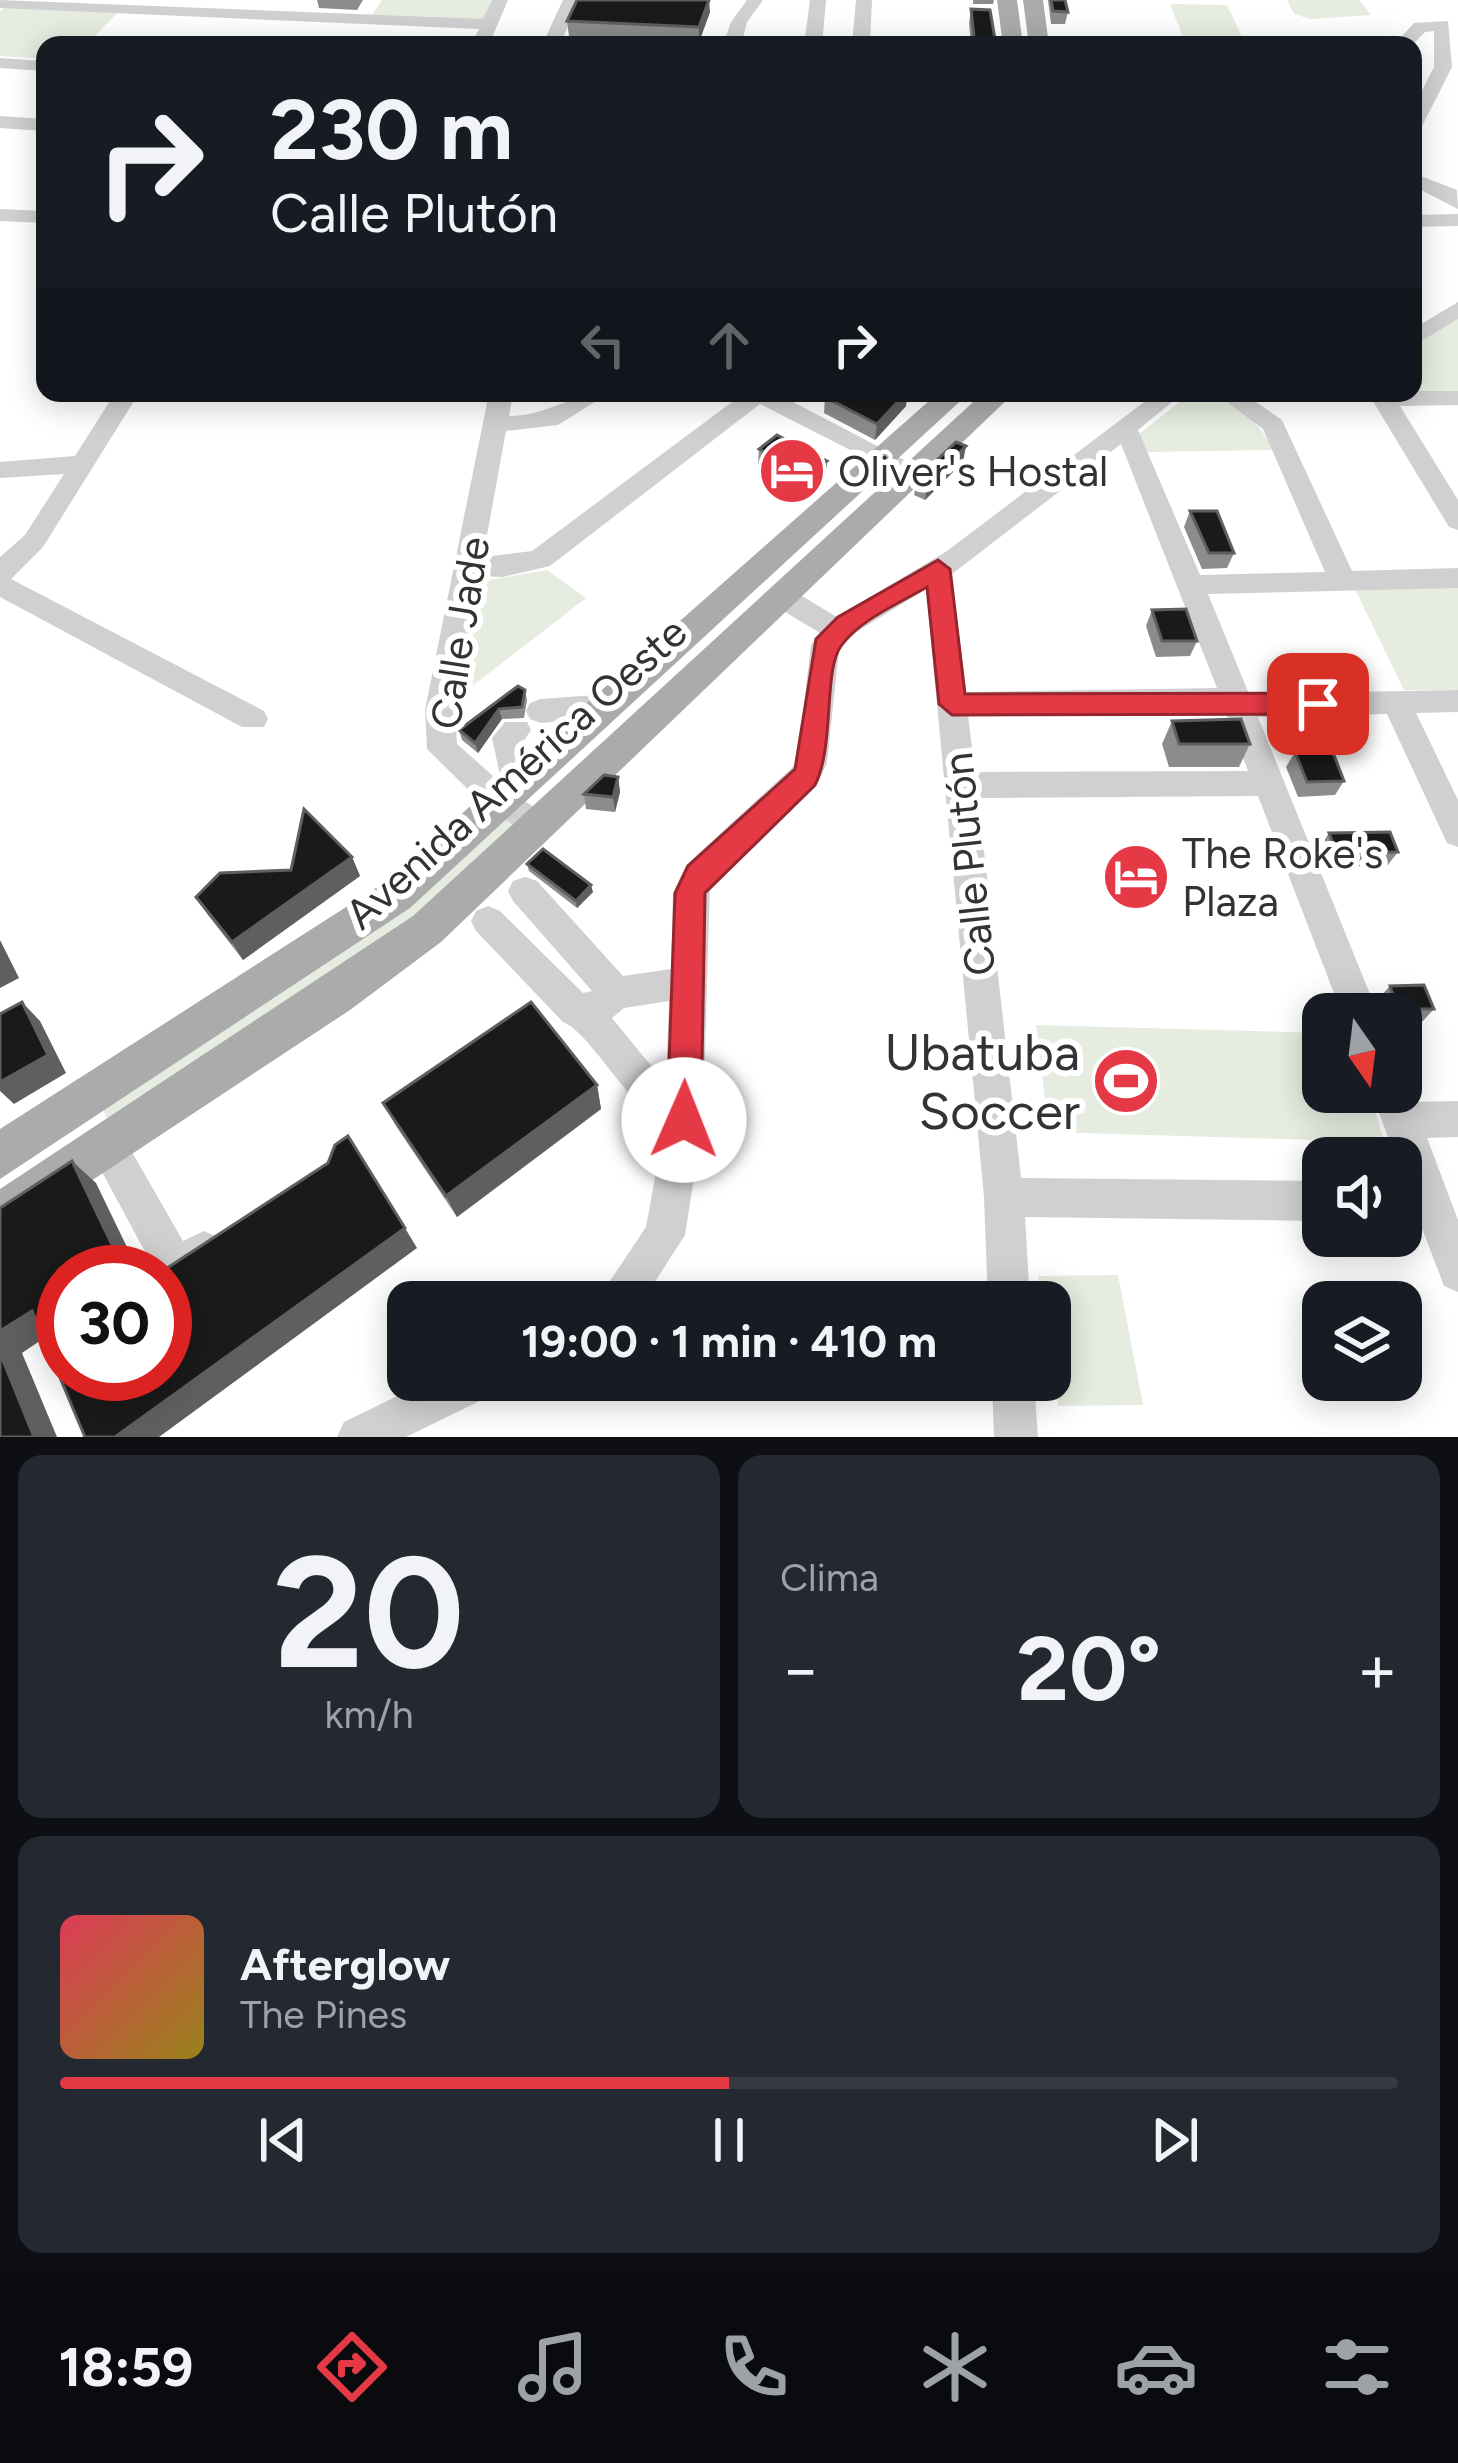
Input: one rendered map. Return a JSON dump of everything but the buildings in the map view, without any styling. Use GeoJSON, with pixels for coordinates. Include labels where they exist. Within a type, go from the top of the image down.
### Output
{"type":"FeatureCollection","features":[{"type":"Feature","properties":{"kind":"main road"},"geometry":{"type":"LineString","coordinates":[[1007,0],[1012,36]]}},
{"type":"Feature","properties":{"kind":"main road"},"geometry":{"type":"LineString","coordinates":[[1033,0],[1038,36]]}},
{"type":"Feature","properties":{"kind":"main road","name":"Avenida América Oeste"},"geometry":{"type":"LineString","coordinates":[[0,1217],[335,996],[471,913],[516,874],[540,827],[780,596],[948,402]]}},
{"type":"Feature","properties":{"kind":"main road","name":"Avenida América Oeste"},"geometry":{"type":"LineString","coordinates":[[0,1156],[396,896],[609,705],[899,464],[987,402]]}},
{"type":"Feature","properties":{"kind":"main road"},"geometry":{"type":"LineString","coordinates":[[84,1102],[108,1146]]}},
{"type":"Feature","properties":{"kind":"street"},"geometry":{"type":"LineString","coordinates":[[349,36],[371,0]]}},
{"type":"Feature","properties":{"kind":"street"},"geometry":{"type":"LineString","coordinates":[[484,36],[500,0]]}},
{"type":"Feature","properties":{"kind":"street"},"geometry":{"type":"LineString","coordinates":[[555,36],[572,0]]}},
{"type":"Feature","properties":{"kind":"street"},"geometry":{"type":"LineString","coordinates":[[737,36],[755,0]]}},
{"type":"Feature","properties":{"kind":"street"},"geometry":{"type":"LineString","coordinates":[[814,36],[818,0]]}},
{"type":"Feature","properties":{"kind":"street"},"geometry":{"type":"LineString","coordinates":[[862,36],[864,0]]}},
{"type":"Feature","properties":{"kind":"street"},"geometry":{"type":"LineString","coordinates":[[2,2],[490,24]]}},
{"type":"Feature","properties":{"kind":"street"},"geometry":{"type":"LineString","coordinates":[[1414,4],[1443,29]]}},
{"type":"Feature","properties":{"kind":"street"},"geometry":{"type":"LineString","coordinates":[[1422,109],[1443,68],[1443,29],[1458,9]]}},
{"type":"Feature","properties":{"kind":"street"},"geometry":{"type":"LineString","coordinates":[[1412,36],[1420,27],[1443,29]]}},
{"type":"Feature","properties":{"kind":"street"},"geometry":{"type":"LineString","coordinates":[[0,63],[36,65]]}},
{"type":"Feature","properties":{"kind":"street"},"geometry":{"type":"LineString","coordinates":[[0,122],[36,124]]}},
{"type":"Feature","properties":{"kind":"street"},"geometry":{"type":"LineString","coordinates":[[1422,183],[1450,194],[1458,203]]}},
{"type":"Feature","properties":{"kind":"street"},"geometry":{"type":"LineString","coordinates":[[0,215],[36,217]]}},
{"type":"Feature","properties":{"kind":"street"},"geometry":{"type":"LineString","coordinates":[[1422,221],[1458,220]]}},
{"type":"Feature","properties":{"kind":"street"},"geometry":{"type":"LineString","coordinates":[[1422,333],[1458,309]]}},
{"type":"Feature","properties":{"kind":"street"},"geometry":{"type":"LineString","coordinates":[[1422,397],[1458,398]]}},
{"type":"Feature","properties":{"kind":"street"},"geometry":{"type":"LineString","coordinates":[[0,573],[34,542],[121,402]]}},
{"type":"Feature","properties":{"kind":"street"},"geometry":{"type":"LineString","coordinates":[[498,407],[535,425],[570,413],[585,402]]}},
{"type":"Feature","properties":{"kind":"street"},"geometry":{"type":"LineString","coordinates":[[468,566],[502,567],[540,559],[746,402]]}},
{"type":"Feature","properties":{"kind":"street"},"geometry":{"type":"LineString","coordinates":[[776,402],[899,464]]}},
{"type":"Feature","properties":{"kind":"street"},"geometry":{"type":"LineString","coordinates":[[632,1281],[665,1235],[684,1120],[690,893],[698,875],[805,777],[812,763],[825,646],[838,631],[938,569],[1159,402]]}},
{"type":"Feature","properties":{"kind":"street"},"geometry":{"type":"LineString","coordinates":[[1240,402],[1273,425],[1343,581]]}},
{"type":"Feature","properties":{"kind":"street"},"geometry":{"type":"LineString","coordinates":[[1388,402],[1445,477],[1458,521]]}},
{"type":"Feature","properties":{"kind":"street","name":"Calle Jade"},"geometry":{"type":"LineString","coordinates":[[498,407],[440,710],[442,748],[510,794],[540,827]]}},
{"type":"Feature","properties":{"kind":"street"},"geometry":{"type":"LineString","coordinates":[[1121,431],[1131,437],[1192,585],[1352,993]]}},
{"type":"Feature","properties":{"kind":"street"},"geometry":{"type":"LineString","coordinates":[[0,470],[82,464]]}},
{"type":"Feature","properties":{"kind":"street","name":"Calle Plutón"},"geometry":{"type":"LineString","coordinates":[[938,569],[1004,1198],[1008,1281]]}},
{"type":"Feature","properties":{"kind":"street"},"geometry":{"type":"LineString","coordinates":[[1192,585],[1458,578]]}},
{"type":"Feature","properties":{"kind":"street"},"geometry":{"type":"LineString","coordinates":[[0,585],[253,719]]}},
{"type":"Feature","properties":{"kind":"street"},"geometry":{"type":"LineString","coordinates":[[780,596],[838,631]]}},
{"type":"Feature","properties":{"kind":"street"},"geometry":{"type":"LineString","coordinates":[[952,704],[1458,701]]}},
{"type":"Feature","properties":{"kind":"street"},"geometry":{"type":"LineString","coordinates":[[1396,702],[1458,834]]}},
{"type":"Feature","properties":{"kind":"street"},"geometry":{"type":"LineString","coordinates":[[510,794],[507,738],[547,706],[609,705]]}},
{"type":"Feature","properties":{"kind":"street"},"geometry":{"type":"LineString","coordinates":[[961,785],[1270,783]]}},
{"type":"Feature","properties":{"kind":"street"},"geometry":{"type":"LineString","coordinates":[[516,874],[602,1002],[628,1076],[650,1099],[684,1120]]}},
{"type":"Feature","properties":{"kind":"street"},"geometry":{"type":"LineString","coordinates":[[471,913],[566,1003],[602,1002],[687,983]]}},
{"type":"Feature","properties":{"kind":"street"},"geometry":{"type":"LineString","coordinates":[[1422,1112],[1458,1119]]}},
{"type":"Feature","properties":{"kind":"street"},"geometry":{"type":"LineString","coordinates":[[108,1146],[177,1269],[233,1231]]}},
{"type":"Feature","properties":{"kind":"street"},"geometry":{"type":"LineString","coordinates":[[1004,1198],[1302,1202]]}},
{"type":"Feature","properties":{"kind":"street"},"geometry":{"type":"LineString","coordinates":[[1422,1211],[1458,1272]]}},
{"type":"Feature","properties":{"kind":"street"},"geometry":{"type":"LineString","coordinates":[[358,1437],[433,1401]]}},
{"type":"Feature","properties":{"kind":"street"},"geometry":{"type":"LineString","coordinates":[[1014,1401],[1016,1437]]}},
{"type":"Feature","properties":{"kind":"shaded area"},"geometry":{"type":"Polygon","coordinates":[[[382,0],[496,0],[487,20],[372,15],[382,0]]]}},
{"type":"Feature","properties":{"kind":"shaded area"},"geometry":{"type":"Polygon","coordinates":[[[1287,0],[1359,0],[1371,15],[1310,19],[1294,14],[1287,0]]]}},
{"type":"Feature","properties":{"kind":"shaded area"},"geometry":{"type":"Polygon","coordinates":[[[1170,4],[1227,5],[1241,36],[1183,36],[1170,4]]]}},
{"type":"Feature","properties":{"kind":"shaded area"},"geometry":{"type":"Polygon","coordinates":[[[6,7],[117,13],[95,36],[36,36],[36,58],[0,56],[0,11],[6,7]]]}},
{"type":"Feature","properties":{"kind":"shaded area"},"geometry":{"type":"Polygon","coordinates":[[[1458,309],[1458,398],[1422,394],[1422,333],[1458,309]]]}},
{"type":"Feature","properties":{"kind":"shaded area"},"geometry":{"type":"Polygon","coordinates":[[[1180,402],[1230,402],[1258,427],[1274,450],[1147,452],[1139,434],[1180,402]]]}},
{"type":"Feature","properties":{"kind":"shaded area"},"geometry":{"type":"Polygon","coordinates":[[[547,570],[586,598],[462,694],[483,581],[547,570]]]}},
{"type":"Feature","properties":{"kind":"shaded area"},"geometry":{"type":"Polygon","coordinates":[[[1458,584],[1458,690],[1404,690],[1354,587],[1458,584]]]}},
{"type":"Feature","properties":{"kind":"shaded area"},"geometry":{"type":"Polygon","coordinates":[[[501,812],[526,830],[408,935],[112,1132],[99,1099],[501,812]]]}},
{"type":"Feature","properties":{"kind":"shaded area","name":"Ubatuba Soccer"},"geometry":{"type":"Polygon","coordinates":[[[1036,1025],[1302,1032],[1302,1113],[1376,1113],[1383,1137],[1302,1140],[1049,1132],[1036,1025]]]}},
{"type":"Feature","properties":{"kind":"shaded area"},"geometry":{"type":"Polygon","coordinates":[[[1118,1275],[1143,1405],[1058,1406],[1058,1401],[1071,1401],[1071,1281],[1039,1281],[1038,1276],[1118,1275]]]}},
{"type":"Feature","properties":{"kind":"place","name":"Oliver's Hostal"},"geometry":{"type":"Point","coordinates":[792,471]}},
{"type":"Feature","properties":{"kind":"place","name":"The Roke's Plaza"},"geometry":{"type":"Point","coordinates":[1136,877]}},
{"type":"Feature","properties":{"kind":"place","name":"Ubatuba Soccer"},"geometry":{"type":"Point","coordinates":[1126,1081]}},
{"type":"Feature","properties":{"kind":"route"},"geometry":{"type":"LineString","coordinates":[[684,1120],[690,893],[698,875],[805,777],[812,763],[825,646],[848,624],[938,569],[952,704],[1237,700],[1240,706],[1318,704]]}}]}
